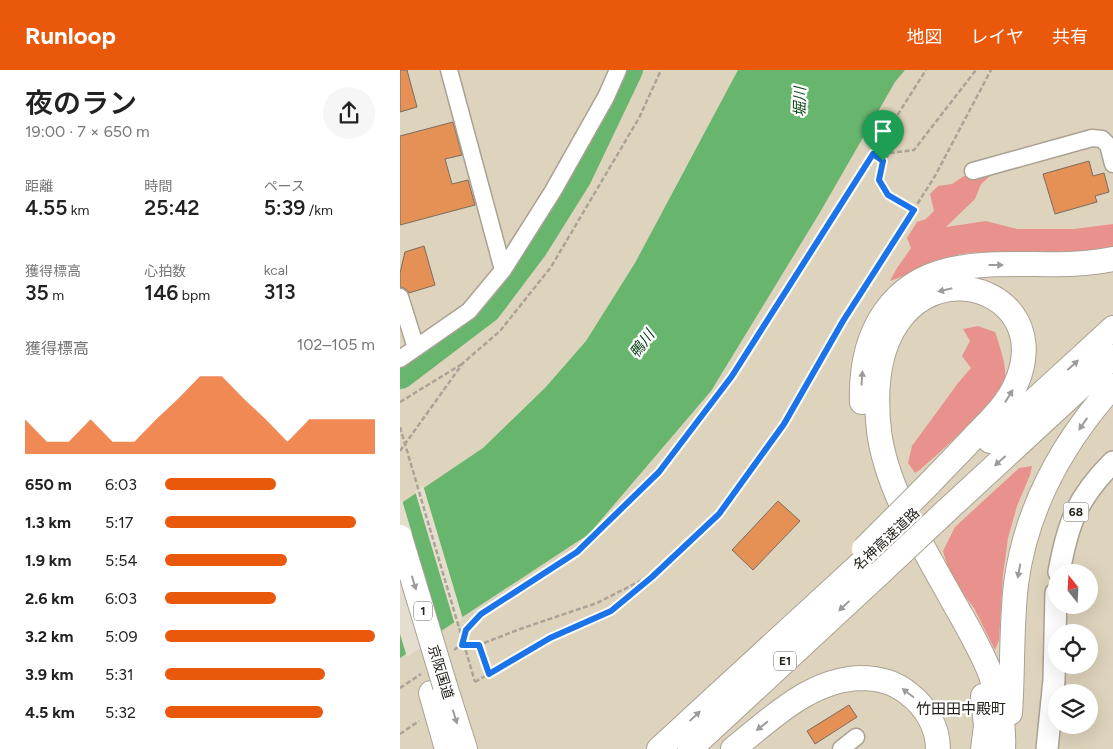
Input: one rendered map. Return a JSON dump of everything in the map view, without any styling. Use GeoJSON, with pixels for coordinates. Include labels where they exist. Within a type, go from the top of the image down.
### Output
{"type":"FeatureCollection","features":[{"type":"Feature","properties":{"kind":"highway"},"geometry":{"type":"LineString","coordinates":[[982,749],[986,726],[986,711],[978,677],[960,640],[916,564],[888,509],[871,462],[862,410],[863,368],[867,351],[880,319],[890,305],[915,282],[931,275],[964,266],[1073,265],[1113,260]]}},
{"type":"Feature","properties":{"kind":"highway"},"geometry":{"type":"LineString","coordinates":[[871,559],[936,496],[1013,390],[1020,371],[1023,343],[1014,318],[1007,307],[985,292],[972,288],[951,288],[932,293],[907,310],[895,325],[886,344],[880,366],[877,411],[883,455],[897,495],[931,562],[983,655],[991,673],[998,695],[1002,749]]}},
{"type":"Feature","properties":{"kind":"highway","name":"名神高速道路"},"geometry":{"type":"LineString","coordinates":[[690,749],[871,559],[1113,328]]}},
{"type":"Feature","properties":{"kind":"highway","name":"名神高速道路"},"geometry":{"type":"LineString","coordinates":[[936,496],[1113,357]]}},
{"type":"Feature","properties":{"kind":"highway"},"geometry":{"type":"LineString","coordinates":[[1007,749],[1013,616],[1022,553],[1029,525],[1039,497],[1052,470],[1090,414],[1113,386]]}},
{"type":"Feature","properties":{"kind":"highway","name":"京阪国道"},"geometry":{"type":"LineString","coordinates":[[400,537],[433,684],[438,737]]}},
{"type":"Feature","properties":{"kind":"highway","name":"E1"},"geometry":{"type":"LineString","coordinates":[[659,749],[760,655],[871,559]]}},
{"type":"Feature","properties":{"kind":"highway","name":"京阪国道"},"geometry":{"type":"LineString","coordinates":[[400,591],[433,684],[465,749]]}},
{"type":"Feature","properties":{"kind":"highway"},"geometry":{"type":"LineString","coordinates":[[733,749],[790,704],[820,686],[837,681],[868,678],[893,683],[914,697],[930,717],[935,729],[938,749]]}},
{"type":"Feature","properties":{"kind":"main road","name":"68"},"geometry":{"type":"LineString","coordinates":[[1061,564],[1068,529],[1083,496],[1113,462]]}},
{"type":"Feature","properties":{"kind":"main road"},"geometry":{"type":"LineString","coordinates":[[1047,749],[1054,680],[1056,614]]}},
{"type":"Feature","properties":{"kind":"street"},"geometry":{"type":"LineString","coordinates":[[449,70],[503,270]]}},
{"type":"Feature","properties":{"kind":"street"},"geometry":{"type":"LineString","coordinates":[[400,359],[469,311],[503,270],[553,191],[606,97],[618,70]]}},
{"type":"Feature","properties":{"kind":"street"},"geometry":{"type":"LineString","coordinates":[[973,172],[1092,138],[1102,139],[1108,145],[1113,164]]}},
{"type":"Feature","properties":{"kind":"street"},"geometry":{"type":"LineString","coordinates":[[400,297],[416,348]]}},
{"type":"Feature","properties":{"kind":"street"},"geometry":{"type":"LineString","coordinates":[[841,749],[856,737]]}},
{"type":"Feature","properties":{"kind":"path"},"geometry":{"type":"LineString","coordinates":[[400,402],[463,363],[500,331],[551,267],[639,118],[660,70]]}},
{"type":"Feature","properties":{"kind":"path"},"geometry":{"type":"LineString","coordinates":[[462,645],[466,630],[481,614],[577,552],[659,472],[732,376],[926,70]]}},
{"type":"Feature","properties":{"kind":"path"},"geometry":{"type":"LineString","coordinates":[[914,210],[888,195],[879,180],[883,161],[890,153],[914,150],[976,70]]}},
{"type":"Feature","properties":{"kind":"path"},"geometry":{"type":"LineString","coordinates":[[400,427],[475,682],[550,638],[611,611],[656,573],[719,514],[784,424],[843,321],[936,176],[990,70]]}},
{"type":"Feature","properties":{"kind":"path"},"geometry":{"type":"LineString","coordinates":[[873,154],[883,161]]}},
{"type":"Feature","properties":{"kind":"path"},"geometry":{"type":"LineString","coordinates":[[400,451],[463,363]]}},
{"type":"Feature","properties":{"kind":"path"},"geometry":{"type":"LineString","coordinates":[[454,650],[462,645],[479,645],[597,603],[656,573]]}},
{"type":"Feature","properties":{"kind":"path"},"geometry":{"type":"LineString","coordinates":[[479,645],[489,674]]}},
{"type":"Feature","properties":{"kind":"path"},"geometry":{"type":"LineString","coordinates":[[400,688],[433,684]]}},
{"type":"Feature","properties":{"kind":"path"},"geometry":{"type":"LineString","coordinates":[[400,734],[438,737]]}},
{"type":"Feature","properties":{"kind":"shaded area"},"geometry":{"type":"Polygon","coordinates":[[[400,70],[1113,70],[1113,749],[400,749],[400,70]]]}},
{"type":"Feature","properties":{"kind":"shaded area"},"geometry":{"type":"Polygon","coordinates":[[[986,173],[990,176],[981,184],[975,199],[946,227],[986,221],[1017,229],[1074,229],[1113,224],[1113,247],[1059,254],[991,252],[961,254],[942,259],[890,281],[911,248],[907,238],[917,222],[926,219],[934,211],[930,194],[938,186],[952,184],[964,176],[975,177],[986,173]]]}},
{"type":"Feature","properties":{"kind":"shaded area"},"geometry":{"type":"Polygon","coordinates":[[[978,326],[995,332],[1005,367],[1005,378],[993,399],[982,412],[915,473],[908,463],[912,446],[971,368],[962,356],[970,341],[963,329],[978,326]]]}},
{"type":"Feature","properties":{"kind":"shaded area"},"geometry":{"type":"Polygon","coordinates":[[[1032,466],[1017,506],[1008,538],[1003,575],[999,640],[995,650],[974,608],[951,578],[943,551],[955,527],[1019,468],[1032,466]]]}},
{"type":"Feature","properties":{"kind":"water"},"geometry":{"type":"Polygon","coordinates":[[[738,70],[905,70],[895,82],[819,214],[711,391],[589,534],[400,658],[400,504],[483,448],[545,388],[586,341],[635,263],[738,70]]]}},
{"type":"Feature","properties":{"kind":"pier"},"geometry":{"type":"Polygon","coordinates":[[[423,485],[463,619],[455,625],[415,491],[423,485]]]}},
{"type":"Feature","properties":{"kind":"pier"},"geometry":{"type":"Polygon","coordinates":[[[402,500],[442,634],[407,657],[400,634],[400,501],[402,500]]]}},
{"type":"Feature","properties":{"kind":"building"},"geometry":{"type":"Polygon","coordinates":[[[400,70],[407,70],[417,107],[400,112],[400,70]]]}},
{"type":"Feature","properties":{"kind":"building"},"geometry":{"type":"Polygon","coordinates":[[[453,122],[462,155],[445,159],[452,184],[468,180],[475,205],[400,225],[400,136],[453,122]]]}},
{"type":"Feature","properties":{"kind":"building"},"geometry":{"type":"Polygon","coordinates":[[[1089,161],[1093,176],[1104,173],[1109,192],[1095,196],[1097,202],[1055,214],[1043,174],[1089,161]]]}},
{"type":"Feature","properties":{"kind":"building"},"geometry":{"type":"Polygon","coordinates":[[[424,246],[435,285],[409,293],[406,289],[400,287],[400,273],[405,252],[424,246]]]}},
{"type":"Feature","properties":{"kind":"building"},"geometry":{"type":"Polygon","coordinates":[[[778,501],[800,521],[753,570],[732,550],[778,501]]]}},
{"type":"Feature","properties":{"kind":"building"},"geometry":{"type":"Polygon","coordinates":[[[849,705],[857,717],[815,744],[807,731],[849,705]]]}},
{"type":"Feature","properties":{"kind":"waterway"},"geometry":{"type":"LineString","coordinates":[[401,376],[488,310],[534,249],[579,177],[630,70]]}},
{"type":"Feature","properties":{"kind":"district","name":"竹田田中殿町"},"geometry":{"type":"Point","coordinates":[961,709]}},
{"type":"Feature","properties":{"kind":"route"},"geometry":{"type":"LineString","coordinates":[[873,154],[883,161],[879,180],[888,195],[914,210],[843,321],[784,424],[719,514],[652,577],[611,611],[550,638],[489,674],[479,645],[462,645],[466,630],[481,614],[577,552],[659,472],[732,376],[873,154]]}},
{"type":"Feature","properties":{"kind":"water label","name":"堀川"},"geometry":{"type":"Point","coordinates":[800,102]}},
{"type":"Feature","properties":{"kind":"water label","name":"鴨川"},"geometry":{"type":"Point","coordinates":[642,344]}}]}
